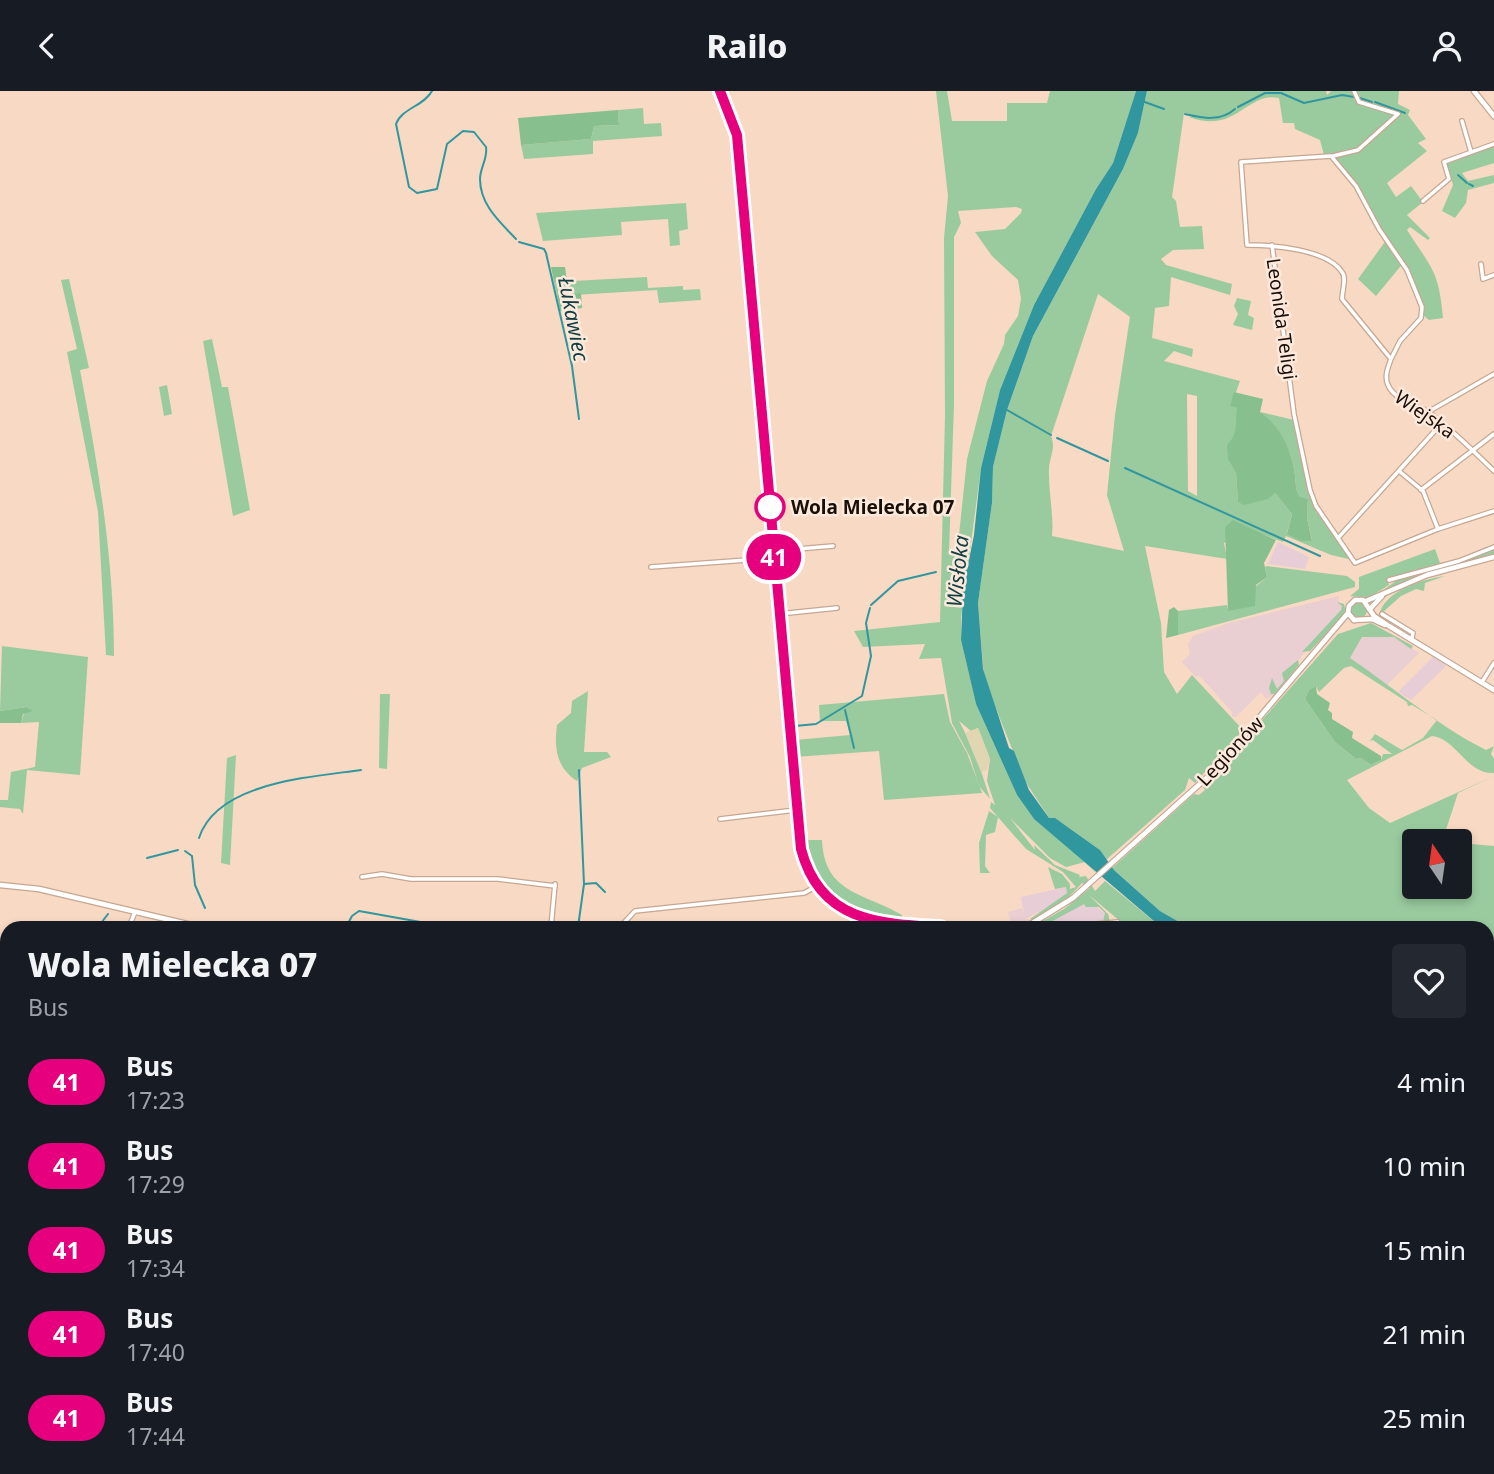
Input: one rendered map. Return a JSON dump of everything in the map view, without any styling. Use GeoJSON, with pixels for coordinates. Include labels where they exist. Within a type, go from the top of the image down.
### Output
{"type":"FeatureCollection","features":[{"type":"Feature","properties":{"kind":"street"},"geometry":{"type":"LineString","coordinates":[[720,91],[737,135],[801,849],[817,885],[838,906],[870,921]]}},
{"type":"Feature","properties":{"kind":"street"},"geometry":{"type":"LineString","coordinates":[[1272,245],[1305,251],[1341,270],[1344,277],[1342,299],[1391,359],[1400,341],[1421,318],[1422,307],[1404,265],[1379,229],[1356,186],[1331,156],[1358,150],[1398,114],[1359,102],[1354,91]]}},
{"type":"Feature","properties":{"kind":"street"},"geometry":{"type":"LineString","coordinates":[[1474,91],[1494,116]]}},
{"type":"Feature","properties":{"kind":"street"},"geometry":{"type":"LineString","coordinates":[[1462,121],[1471,152]]}},
{"type":"Feature","properties":{"kind":"street"},"geometry":{"type":"LineString","coordinates":[[1423,201],[1449,179],[1444,162],[1494,144]]}},
{"type":"Feature","properties":{"kind":"street","name":"Leonida Teligi"},"geometry":{"type":"LineString","coordinates":[[1331,156],[1241,162],[1247,245],[1272,245],[1294,414],[1310,490],[1316,506],[1355,563],[1438,529]]}},
{"type":"Feature","properties":{"kind":"street"},"geometry":{"type":"LineString","coordinates":[[1481,264],[1483,278],[1494,275]]}},
{"type":"Feature","properties":{"kind":"street","name":"Wiejska"},"geometry":{"type":"LineString","coordinates":[[1391,359],[1386,382],[1390,389],[1442,423],[1494,471]]}},
{"type":"Feature","properties":{"kind":"street"},"geometry":{"type":"LineString","coordinates":[[1427,412],[1494,374]]}},
{"type":"Feature","properties":{"kind":"street"},"geometry":{"type":"LineString","coordinates":[[1338,538],[1442,423]]}},
{"type":"Feature","properties":{"kind":"street"},"geometry":{"type":"LineString","coordinates":[[1421,490],[1494,434]]}},
{"type":"Feature","properties":{"kind":"street"},"geometry":{"type":"LineString","coordinates":[[1399,471],[1421,490],[1438,529],[1494,511]]}},
{"type":"Feature","properties":{"kind":"street"},"geometry":{"type":"LineString","coordinates":[[651,567],[834,546]]}},
{"type":"Feature","properties":{"kind":"street"},"geometry":{"type":"LineString","coordinates":[[1389,580],[1458,561],[1494,547]]}},
{"type":"Feature","properties":{"kind":"street"},"geometry":{"type":"LineString","coordinates":[[1494,557],[1427,575],[1366,601],[1353,601],[1348,613],[1354,620],[1366,619],[1389,626],[1494,689]]}},
{"type":"Feature","properties":{"kind":"street"},"geometry":{"type":"LineString","coordinates":[[1366,619],[1370,610],[1388,591]]}},
{"type":"Feature","properties":{"kind":"street"},"geometry":{"type":"LineString","coordinates":[[1366,601],[1370,610],[1389,626]]}},
{"type":"Feature","properties":{"kind":"street"},"geometry":{"type":"LineString","coordinates":[[779,614],[836,608]]}},
{"type":"Feature","properties":{"kind":"street","name":"Legionów"},"geometry":{"type":"LineString","coordinates":[[1037,921],[1056,911],[1084,888],[1196,788],[1226,758],[1348,613]]}},
{"type":"Feature","properties":{"kind":"street"},"geometry":{"type":"LineString","coordinates":[[1382,614],[1413,633],[1412,638]]}},
{"type":"Feature","properties":{"kind":"street","name":"Legionów"},"geometry":{"type":"LineString","coordinates":[[1336,630],[1354,620]]}},
{"type":"Feature","properties":{"kind":"street"},"geometry":{"type":"LineString","coordinates":[[1482,681],[1494,663]]}},
{"type":"Feature","properties":{"kind":"street"},"geometry":{"type":"LineString","coordinates":[[720,819],[796,810]]}},
{"type":"Feature","properties":{"kind":"street"},"geometry":{"type":"LineString","coordinates":[[362,877],[382,874],[442,881],[498,879],[555,885],[552,921]]}},
{"type":"Feature","properties":{"kind":"street"},"geometry":{"type":"LineString","coordinates":[[626,921],[635,911],[804,893],[817,885]]}},
{"type":"Feature","properties":{"kind":"street"},"geometry":{"type":"LineString","coordinates":[[0,886],[32,888],[174,921]]}},
{"type":"Feature","properties":{"kind":"street"},"geometry":{"type":"LineString","coordinates":[[131,921],[135,912]]}},
{"type":"Feature","properties":{"kind":"street"},"geometry":{"type":"LineString","coordinates":[[0,1392],[0,1412]]}},
{"type":"Feature","properties":{"kind":"shaded area"},"geometry":{"type":"Polygon","coordinates":[[[1278,542],[1309,557],[1305,569],[1268,564],[1278,542]]]}},
{"type":"Feature","properties":{"kind":"shaded area"},"geometry":{"type":"Polygon","coordinates":[[[1339,596],[1339,602],[1345,606],[1329,633],[1304,653],[1275,694],[1266,699],[1261,692],[1236,717],[1232,717],[1232,712],[1199,675],[1196,677],[1182,662],[1190,654],[1188,644],[1193,636],[1229,623],[1339,596]]]}},
{"type":"Feature","properties":{"kind":"shaded area"},"geometry":{"type":"Polygon","coordinates":[[[1362,637],[1394,637],[1419,653],[1387,685],[1350,658],[1362,637]]]}},
{"type":"Feature","properties":{"kind":"shaded area"},"geometry":{"type":"Polygon","coordinates":[[[1434,656],[1446,666],[1411,700],[1398,692],[1434,656]]]}},
{"type":"Feature","properties":{"kind":"shaded area"},"geometry":{"type":"Polygon","coordinates":[[[1066,887],[1067,893],[1052,905],[1025,919],[1021,897],[1066,887]]]}},
{"type":"Feature","properties":{"kind":"shaded area"},"geometry":{"type":"Polygon","coordinates":[[[1084,898],[1106,914],[1108,921],[1053,921],[1084,898]]]}},
{"type":"Feature","properties":{"kind":"shaded area"},"geometry":{"type":"Polygon","coordinates":[[[1022,908],[1025,919],[1034,920],[1010,921],[1008,912],[1022,908]]]}},
{"type":"Feature","properties":{"kind":"green space"},"geometry":{"type":"Polygon","coordinates":[[[936,91],[947,91],[952,121],[1007,121],[1007,103],[1047,103],[1050,91],[1136,91],[1113,163],[1096,189],[1034,305],[1000,390],[981,468],[961,618],[961,640],[976,704],[1017,795],[1034,819],[1087,861],[1096,873],[1085,862],[1066,867],[1050,858],[1010,818],[1035,850],[1034,845],[1055,865],[1080,875],[1079,877],[1086,876],[1095,891],[1105,881],[1154,921],[1120,921],[1089,895],[1108,914],[1110,921],[1103,921],[1105,913],[1099,907],[1086,907],[1084,904],[1053,921],[1043,921],[1064,909],[1090,888],[1082,883],[1064,902],[1034,920],[1030,919],[1067,893],[1066,887],[1055,889],[1048,867],[1062,874],[1070,884],[1070,889],[1076,887],[1063,872],[1026,849],[990,808],[991,802],[995,805],[987,781],[990,759],[978,728],[971,731],[959,721],[975,752],[990,799],[979,786],[970,757],[952,723],[941,658],[919,659],[925,644],[863,647],[854,631],[940,622],[945,416],[944,238],[948,196],[936,91]],[[1016,207],[958,211],[961,223],[954,237],[954,404],[949,552],[957,554],[967,459],[987,381],[1004,344],[1005,335],[1018,316],[1021,299],[1018,280],[992,256],[975,232],[1005,229],[1022,209],[1016,207]]]}},
{"type":"Feature","properties":{"kind":"green space"},"geometry":{"type":"Polygon","coordinates":[[[1147,91],[1326,91],[1327,95],[1331,91],[1399,91],[1398,104],[1410,110],[1408,115],[1426,139],[1418,143],[1427,151],[1387,183],[1396,197],[1411,186],[1423,202],[1407,215],[1430,238],[1428,240],[1410,227],[1407,230],[1433,271],[1443,318],[1429,320],[1422,314],[1404,262],[1376,296],[1358,279],[1387,239],[1358,187],[1330,157],[1324,155],[1320,140],[1295,129],[1294,123],[1283,123],[1279,98],[1258,101],[1218,121],[1205,121],[1184,113],[1172,197],[1176,201],[1180,227],[1202,226],[1204,249],[1173,250],[1161,259],[1166,265],[1232,284],[1230,295],[1171,277],[1169,306],[1155,308],[1152,338],[1193,349],[1192,357],[1174,351],[1164,361],[1240,381],[1231,406],[1238,408],[1238,422],[1228,460],[1236,473],[1238,501],[1275,493],[1292,514],[1287,533],[1312,540],[1307,518],[1308,499],[1300,498],[1297,492],[1288,448],[1273,424],[1260,412],[1294,420],[1311,499],[1353,560],[1331,555],[1286,536],[1283,542],[1252,530],[1224,543],[1227,559],[1145,546],[1161,623],[1164,672],[1177,694],[1192,675],[1243,730],[1195,783],[1189,778],[1185,790],[1106,860],[1100,850],[1062,823],[1049,818],[1025,781],[984,679],[978,603],[992,503],[993,467],[1007,410],[1033,336],[1123,169],[1138,133],[1147,91]],[[1098,294],[1051,436],[1053,448],[1049,477],[1052,536],[1124,551],[1107,495],[1115,415],[1130,317],[1098,294]],[[1187,394],[1188,491],[1197,496],[1197,396],[1187,394]]]}},
{"type":"Feature","properties":{"kind":"green space"},"geometry":{"type":"Polygon","coordinates":[[[643,108],[644,124],[661,123],[662,136],[593,141],[593,154],[524,159],[521,145],[591,139],[594,126],[619,125],[618,110],[643,108]]]}},
{"type":"Feature","properties":{"kind":"green space"},"geometry":{"type":"Polygon","coordinates":[[[618,110],[619,125],[594,126],[591,139],[521,145],[518,118],[618,110]]]}},
{"type":"Feature","properties":{"kind":"green space"},"geometry":{"type":"Polygon","coordinates":[[[1494,146],[1494,163],[1462,173],[1468,181],[1494,175],[1494,183],[1468,190],[1466,203],[1455,218],[1442,211],[1453,185],[1446,162],[1494,146]]]}},
{"type":"Feature","properties":{"kind":"green space"},"geometry":{"type":"Polygon","coordinates":[[[686,203],[688,229],[679,231],[680,245],[670,246],[668,219],[621,222],[622,235],[543,241],[536,213],[686,203]]]}},
{"type":"Feature","properties":{"kind":"green space"},"geometry":{"type":"Polygon","coordinates":[[[551,267],[565,267],[567,281],[554,282],[551,267]]]}},
{"type":"Feature","properties":{"kind":"green space"},"geometry":{"type":"Polygon","coordinates":[[[647,277],[648,288],[683,286],[683,290],[700,289],[701,300],[659,303],[657,290],[557,296],[554,282],[647,277]]]}},
{"type":"Feature","properties":{"kind":"green space"},"geometry":{"type":"Polygon","coordinates":[[[69,279],[89,368],[80,370],[99,476],[108,547],[114,656],[106,655],[98,512],[67,352],[77,349],[61,280],[69,279]]]}},
{"type":"Feature","properties":{"kind":"green space"},"geometry":{"type":"Polygon","coordinates":[[[581,293],[582,308],[560,311],[557,296],[581,293]]]}},
{"type":"Feature","properties":{"kind":"green space"},"geometry":{"type":"Polygon","coordinates":[[[1237,298],[1251,301],[1248,315],[1254,318],[1252,330],[1233,325],[1238,314],[1234,306],[1237,298]]]}},
{"type":"Feature","properties":{"kind":"green space"},"geometry":{"type":"Polygon","coordinates":[[[212,339],[222,387],[228,387],[250,510],[233,516],[203,341],[212,339]]]}},
{"type":"Feature","properties":{"kind":"green space"},"geometry":{"type":"Polygon","coordinates":[[[167,385],[172,414],[164,416],[159,387],[167,385]]]}},
{"type":"Feature","properties":{"kind":"green space"},"geometry":{"type":"Polygon","coordinates":[[[1234,392],[1263,399],[1260,412],[1280,432],[1288,448],[1297,492],[1300,497],[1308,499],[1307,518],[1312,541],[1301,541],[1287,534],[1292,514],[1275,493],[1268,499],[1244,505],[1238,502],[1236,473],[1228,460],[1227,445],[1236,428],[1237,408],[1230,406],[1234,392]]]}},
{"type":"Feature","properties":{"kind":"green space"},"geometry":{"type":"Polygon","coordinates":[[[1233,520],[1276,540],[1264,563],[1267,577],[1256,585],[1255,606],[1228,611],[1225,527],[1233,520]]]}},
{"type":"Feature","properties":{"kind":"green space"},"geometry":{"type":"Polygon","coordinates":[[[1494,548],[1494,554],[1425,573],[1378,594],[1400,578],[1467,560],[1494,548]]]}},
{"type":"Feature","properties":{"kind":"green space"},"geometry":{"type":"Polygon","coordinates":[[[1435,549],[1440,563],[1458,560],[1388,579],[1389,585],[1368,598],[1350,596],[1359,589],[1359,577],[1435,549]]]}},
{"type":"Feature","properties":{"kind":"green space"},"geometry":{"type":"Polygon","coordinates":[[[1267,566],[1347,576],[1355,582],[1355,587],[1178,635],[1178,611],[1227,605],[1228,610],[1267,577],[1267,566]]]}},
{"type":"Feature","properties":{"kind":"green space"},"geometry":{"type":"Polygon","coordinates":[[[1445,576],[1425,583],[1424,591],[1416,589],[1401,596],[1384,611],[1397,626],[1379,616],[1382,607],[1396,593],[1416,583],[1445,576]]]}},
{"type":"Feature","properties":{"kind":"green space"},"geometry":{"type":"Polygon","coordinates":[[[1337,602],[1344,604],[1346,613],[1310,651],[1302,652],[1341,610],[1342,606],[1337,602]]]}},
{"type":"Feature","properties":{"kind":"green space"},"geometry":{"type":"Polygon","coordinates":[[[1356,602],[1362,602],[1367,610],[1365,616],[1356,618],[1351,613],[1351,607],[1356,602]]]}},
{"type":"Feature","properties":{"kind":"green space"},"geometry":{"type":"Polygon","coordinates":[[[1174,607],[1178,611],[1178,635],[1166,638],[1169,610],[1174,607]]]}},
{"type":"Feature","properties":{"kind":"green space"},"geometry":{"type":"Polygon","coordinates":[[[1371,623],[1413,646],[1411,649],[1394,637],[1362,637],[1350,658],[1430,716],[1412,705],[1408,706],[1407,702],[1351,666],[1344,668],[1319,692],[1316,686],[1309,690],[1305,699],[1335,742],[1356,759],[1361,758],[1371,765],[1381,760],[1383,754],[1392,754],[1373,740],[1370,741],[1375,734],[1402,750],[1423,738],[1437,720],[1486,750],[1494,746],[1491,754],[1494,759],[1494,773],[1476,768],[1448,743],[1432,736],[1347,780],[1369,808],[1390,823],[1494,776],[1458,793],[1446,829],[1402,829],[1402,899],[1472,899],[1472,844],[1494,846],[1494,921],[1178,921],[1160,911],[1112,868],[1194,794],[1199,795],[1205,790],[1203,787],[1338,634],[1371,623]]]}},
{"type":"Feature","properties":{"kind":"green space"},"geometry":{"type":"Polygon","coordinates":[[[2,646],[88,657],[80,775],[27,770],[23,814],[20,809],[0,807],[0,800],[8,800],[11,772],[35,767],[39,722],[21,723],[26,707],[0,711],[2,646]]]}},
{"type":"Feature","properties":{"kind":"green space"},"geometry":{"type":"Polygon","coordinates":[[[1298,660],[1299,665],[1275,694],[1271,694],[1269,688],[1272,678],[1277,689],[1284,681],[1282,673],[1298,660]]]}},
{"type":"Feature","properties":{"kind":"green space"},"geometry":{"type":"Polygon","coordinates":[[[1316,686],[1317,694],[1330,703],[1328,710],[1332,713],[1332,719],[1353,732],[1352,738],[1381,756],[1381,760],[1371,765],[1361,758],[1356,759],[1335,742],[1305,699],[1309,690],[1316,686]]]}},
{"type":"Feature","properties":{"kind":"green space"},"geometry":{"type":"Polygon","coordinates":[[[588,691],[584,752],[607,752],[611,757],[582,768],[577,781],[565,770],[558,756],[557,725],[571,713],[572,701],[588,691]]]}},
{"type":"Feature","properties":{"kind":"green space"},"geometry":{"type":"Polygon","coordinates":[[[380,694],[390,694],[387,769],[379,768],[380,694]]]}},
{"type":"Feature","properties":{"kind":"green space"},"geometry":{"type":"Polygon","coordinates":[[[944,694],[950,722],[967,753],[982,793],[884,800],[879,751],[794,757],[795,740],[850,735],[846,721],[820,721],[819,705],[944,694]]]}},
{"type":"Feature","properties":{"kind":"green space"},"geometry":{"type":"Polygon","coordinates":[[[26,707],[33,711],[23,714],[21,723],[0,723],[0,711],[26,707]]]}},
{"type":"Feature","properties":{"kind":"green space"},"geometry":{"type":"Polygon","coordinates":[[[236,755],[230,865],[221,863],[227,758],[236,755]]]}},
{"type":"Feature","properties":{"kind":"green space"},"geometry":{"type":"Polygon","coordinates":[[[989,811],[998,817],[995,832],[986,835],[985,866],[990,873],[980,873],[979,843],[989,811]]]}},
{"type":"Feature","properties":{"kind":"green space"},"geometry":{"type":"Polygon","coordinates":[[[800,823],[803,823],[804,840],[822,840],[824,858],[838,882],[902,915],[903,921],[881,921],[844,907],[830,896],[819,882],[810,866],[800,823]]]}},
{"type":"Feature","properties":{"kind":"sand"},"geometry":{"type":"Polygon","coordinates":[[[978,728],[990,759],[987,770],[981,772],[965,733],[978,728]]]}},
{"type":"Feature","properties":{"kind":"water"},"geometry":{"type":"Polygon","coordinates":[[[1136,91],[1147,91],[1138,133],[1123,169],[1033,336],[1007,410],[993,467],[992,503],[978,603],[983,669],[1009,748],[1014,751],[1029,790],[1049,818],[1055,818],[1100,850],[1114,870],[1160,911],[1178,921],[1154,921],[1034,819],[1017,795],[976,704],[961,640],[963,590],[974,535],[981,468],[1000,390],[1034,305],[1096,189],[1113,163],[1136,91]]]}},
{"type":"Feature","properties":{"kind":"waterway","name":"Łukawiec"},"geometry":{"type":"LineString","coordinates":[[432,91],[403,114],[396,124],[409,187],[417,193],[437,189],[447,144],[463,131],[474,132],[486,147],[480,179],[483,197],[492,212],[516,239]]}},
{"type":"Feature","properties":{"kind":"waterway"},"geometry":{"type":"LineString","coordinates":[[1238,107],[1265,93],[1281,93],[1304,103],[1342,95],[1354,97]]}},
{"type":"Feature","properties":{"kind":"waterway"},"geometry":{"type":"LineString","coordinates":[[1360,98],[1372,102]]}},
{"type":"Feature","properties":{"kind":"waterway"},"geometry":{"type":"LineString","coordinates":[[1142,101],[1164,109]]}},
{"type":"Feature","properties":{"kind":"waterway"},"geometry":{"type":"LineString","coordinates":[[1375,102],[1405,113]]}},
{"type":"Feature","properties":{"kind":"waterway"},"geometry":{"type":"LineString","coordinates":[[1185,114],[1205,118],[1217,117],[1235,109]]}},
{"type":"Feature","properties":{"kind":"waterway"},"geometry":{"type":"LineString","coordinates":[[1458,175],[1467,183]]}},
{"type":"Feature","properties":{"kind":"waterway"},"geometry":{"type":"LineString","coordinates":[[1469,184],[1473,186]]}},
{"type":"Feature","properties":{"kind":"waterway","name":"Łukawiec"},"geometry":{"type":"LineString","coordinates":[[519,242],[544,249],[546,253],[572,366],[579,419]]}},
{"type":"Feature","properties":{"kind":"waterway"},"geometry":{"type":"LineString","coordinates":[[1007,410],[1051,435]]}},
{"type":"Feature","properties":{"kind":"waterway"},"geometry":{"type":"LineString","coordinates":[[1057,438],[1108,461]]}},
{"type":"Feature","properties":{"kind":"waterway"},"geometry":{"type":"LineString","coordinates":[[1125,468],[1320,556]]}},
{"type":"Feature","properties":{"kind":"waterway","name":"Wisłoka"},"geometry":{"type":"LineString","coordinates":[[949,572],[969,571]]}},
{"type":"Feature","properties":{"kind":"waterway","name":"Wisłoka"},"geometry":{"type":"LineString","coordinates":[[871,605],[898,581],[936,572]]}},
{"type":"Feature","properties":{"kind":"waterway"},"geometry":{"type":"LineString","coordinates":[[795,726],[816,724],[862,696],[871,656],[866,623],[870,608]]}},
{"type":"Feature","properties":{"kind":"waterway"},"geometry":{"type":"LineString","coordinates":[[845,710],[854,748]]}},
{"type":"Feature","properties":{"kind":"waterway"},"geometry":{"type":"LineString","coordinates":[[199,838],[209,819],[225,805],[245,794],[293,780],[361,770]]}},
{"type":"Feature","properties":{"kind":"waterway"},"geometry":{"type":"LineString","coordinates":[[579,770],[584,884],[579,921]]}},
{"type":"Feature","properties":{"kind":"waterway"},"geometry":{"type":"LineString","coordinates":[[147,858],[178,850]]}},
{"type":"Feature","properties":{"kind":"waterway"},"geometry":{"type":"LineString","coordinates":[[185,851],[192,856],[195,885],[205,908]]}},
{"type":"Feature","properties":{"kind":"waterway"},"geometry":{"type":"LineString","coordinates":[[584,884],[596,883],[605,892]]}},
{"type":"Feature","properties":{"kind":"waterway"},"geometry":{"type":"LineString","coordinates":[[349,921],[359,911],[415,921]]}},
{"type":"Feature","properties":{"kind":"waterway"},"geometry":{"type":"LineString","coordinates":[[103,921],[108,914]]}},
{"type":"Feature","properties":{"kind":"bus line","name":"41"},"geometry":{"type":"LineString","coordinates":[[720,91],[737,135],[801,849],[810,875],[827,897],[853,915],[870,921]]}},
{"type":"Feature","properties":{"kind":"place","name":"Wola Mielecka 07"},"geometry":{"type":"Point","coordinates":[770,507]}}]}
